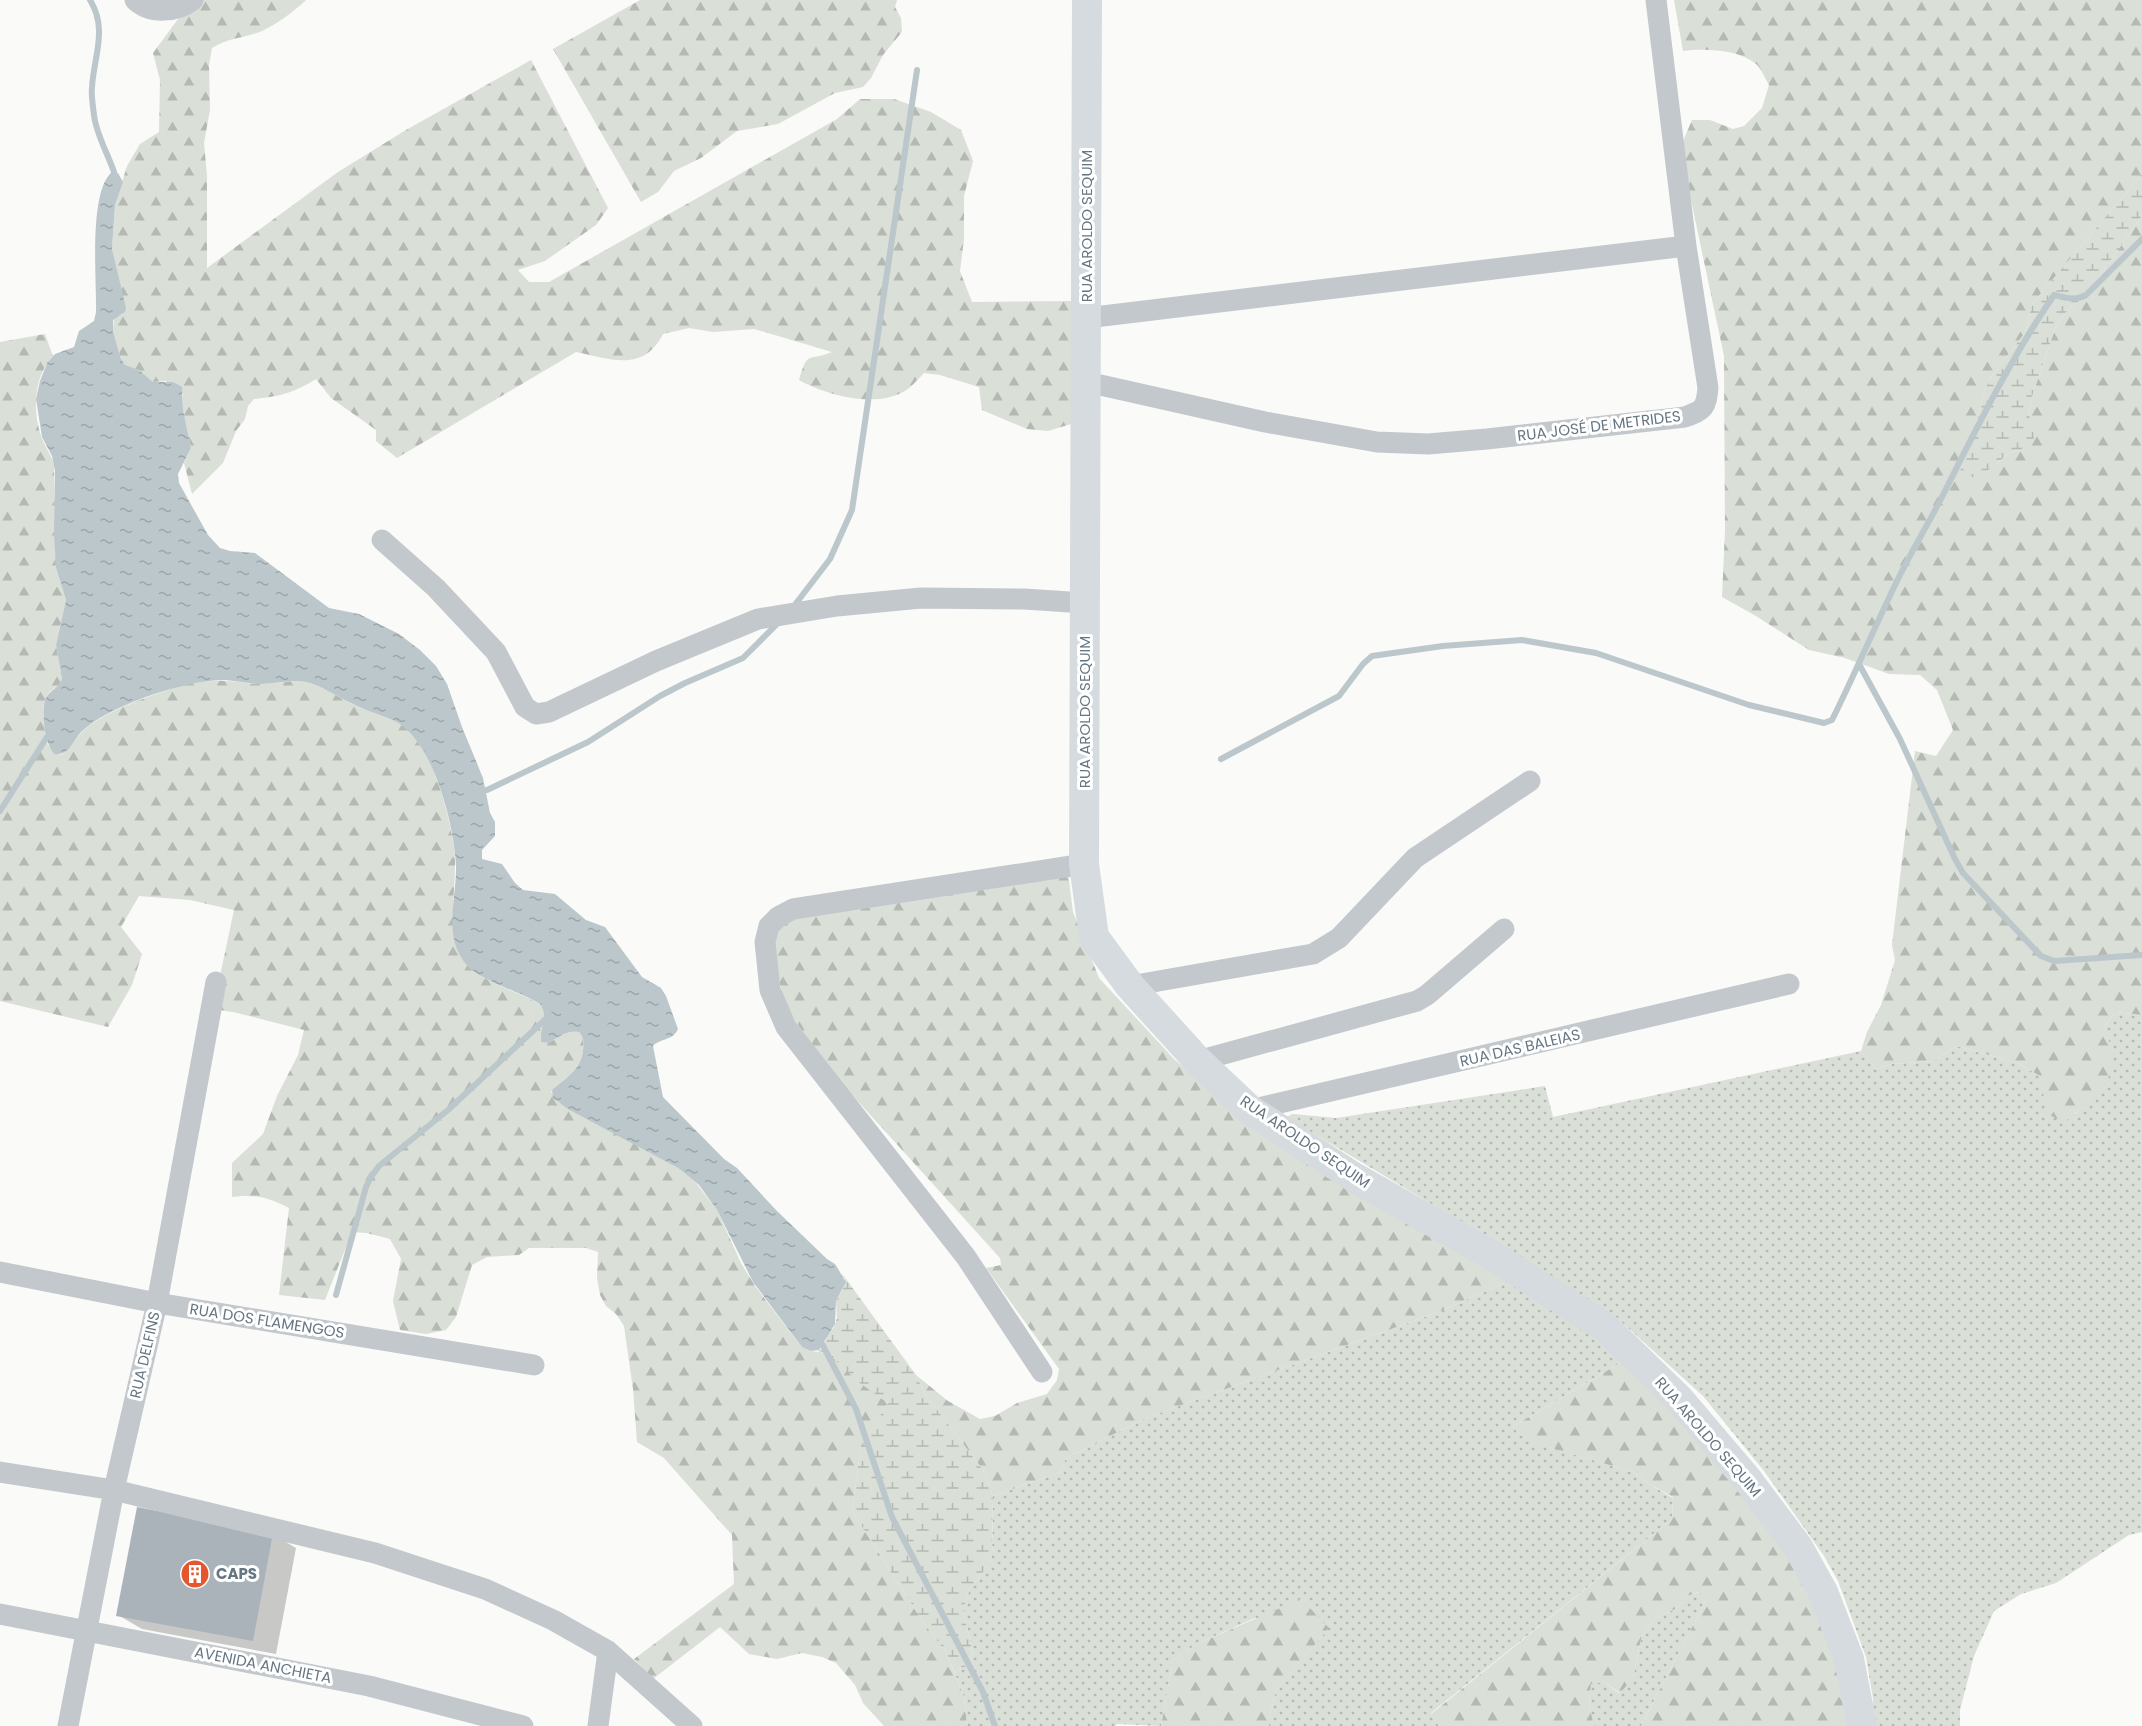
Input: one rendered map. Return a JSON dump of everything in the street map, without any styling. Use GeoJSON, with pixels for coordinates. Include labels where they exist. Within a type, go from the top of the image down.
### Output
{"type":"FeatureCollection","features":[{"type":"Feature","properties":{"kind":"street"},"geometry":{"type":"LineString","coordinates":[[135,0],[153,9],[168,10],[184,7],[193,0]]}},
{"type":"Feature","properties":{"kind":"street","name":"RUA AROLDO SEQUIM"},"geometry":{"type":"LineString","coordinates":[[1087,0],[1084,864],[1094,937],[1130,986],[1198,1061],[1250,1110],[1352,1176],[1493,1256],[1606,1328],[1678,1399],[1747,1479],[1803,1556],[1823,1592],[1849,1659],[1862,1726]]}},
{"type":"Feature","properties":{"kind":"street","name":"RUA JOSÉ DE METRIDES"},"geometry":{"type":"LineString","coordinates":[[1087,382],[1265,422],[1377,441],[1428,444],[1685,417],[1701,411],[1706,402],[1708,388],[1686,246],[1656,0]]}},
{"type":"Feature","properties":{"kind":"street"},"geometry":{"type":"LineString","coordinates":[[1086,318],[1686,246]]}},
{"type":"Feature","properties":{"kind":"street"},"geometry":{"type":"LineString","coordinates":[[382,540],[436,588],[496,652],[521,702],[525,708],[536,714],[549,712],[656,661],[758,619],[837,606],[921,598],[1024,599],[1085,603]]}},
{"type":"Feature","properties":{"kind":"street"},"geometry":{"type":"LineString","coordinates":[[1130,986],[1313,954],[1339,938],[1415,858],[1530,781]]}},
{"type":"Feature","properties":{"kind":"street"},"geometry":{"type":"LineString","coordinates":[[1042,1372],[966,1257],[786,1027],[770,990],[765,942],[769,926],[778,917],[793,909],[1084,864]]}},
{"type":"Feature","properties":{"kind":"street"},"geometry":{"type":"LineString","coordinates":[[1198,1061],[1417,1002],[1504,929]]}},
{"type":"Feature","properties":{"kind":"street","name":"RUA DELFINS"},"geometry":{"type":"LineString","coordinates":[[68,1726],[114,1490],[157,1304],[216,982]]}},
{"type":"Feature","properties":{"kind":"street","name":"RUA DAS BALEIAS"},"geometry":{"type":"LineString","coordinates":[[1250,1110],[1789,984]]}},
{"type":"Feature","properties":{"kind":"street","name":"RUA DOS FLAMENGOS"},"geometry":{"type":"LineString","coordinates":[[0,1272],[157,1304],[534,1365]]}},
{"type":"Feature","properties":{"kind":"street"},"geometry":{"type":"LineString","coordinates":[[0,1472],[114,1490],[375,1553],[485,1589],[553,1620],[608,1651],[692,1726]]}},
{"type":"Feature","properties":{"kind":"street","name":"AVENIDA ANCHIETA"},"geometry":{"type":"LineString","coordinates":[[0,1614],[369,1686],[523,1726]]}},
{"type":"Feature","properties":{"kind":"street"},"geometry":{"type":"LineString","coordinates":[[598,1726],[608,1651]]}},
{"type":"Feature","properties":{"kind":"green space"},"geometry":{"type":"Polygon","coordinates":[[[192,0],[306,0],[286,17],[268,28],[212,48],[209,65],[210,110],[204,143],[207,176],[207,268],[338,172],[406,130],[531,60],[608,208],[596,225],[545,261],[518,270],[529,282],[549,282],[837,119],[860,99],[894,99],[931,112],[961,130],[973,161],[964,196],[964,239],[960,271],[972,302],[1076,301],[1071,424],[1048,431],[1027,429],[982,410],[979,387],[940,375],[924,373],[912,386],[892,397],[865,399],[836,395],[799,380],[807,360],[832,352],[754,329],[713,332],[689,328],[663,334],[655,346],[636,359],[614,360],[576,352],[397,458],[376,441],[376,430],[331,398],[316,379],[286,393],[254,399],[248,406],[245,419],[236,431],[223,463],[192,494],[184,463],[191,448],[183,409],[183,393],[166,381],[153,382],[139,370],[125,366],[121,359],[113,331],[114,318],[123,314],[112,249],[115,205],[127,166],[140,144],[159,132],[160,80],[153,53],[192,0]]]}},
{"type":"Feature","properties":{"kind":"green space"},"geometry":{"type":"Polygon","coordinates":[[[640,0],[897,0],[895,7],[901,18],[902,32],[883,55],[871,78],[863,87],[835,93],[778,124],[737,131],[701,158],[674,171],[658,192],[641,202],[553,49],[640,0]]]}},
{"type":"Feature","properties":{"kind":"green space"},"geometry":{"type":"Polygon","coordinates":[[[1674,0],[2142,0],[2142,174],[2032,304],[2025,333],[1993,374],[1984,391],[1973,435],[1960,471],[1996,465],[2008,453],[2020,450],[2031,399],[2056,326],[2066,312],[2086,295],[2142,216],[2142,1015],[2115,1012],[2104,1027],[2111,1050],[2110,1074],[2083,1107],[2064,1122],[2047,1114],[2040,1076],[2017,1063],[1957,1046],[1933,1061],[1892,1064],[1876,1069],[1861,1051],[1867,1032],[1881,1005],[1895,960],[1892,945],[1915,751],[1936,756],[1953,730],[1937,690],[1920,675],[1889,674],[1845,658],[1809,650],[1722,597],[1725,530],[1724,356],[1680,148],[1692,120],[1710,120],[1733,129],[1744,126],[1762,108],[1769,85],[1758,66],[1740,55],[1711,50],[1683,51],[1674,0]]]}},
{"type":"Feature","properties":{"kind":"green space"},"geometry":{"type":"Polygon","coordinates":[[[2142,174],[2142,216],[2086,295],[2066,312],[2056,326],[2031,399],[2029,416],[2036,429],[2033,441],[2020,450],[2008,453],[1996,465],[1978,476],[1963,479],[1960,471],[1973,435],[1984,391],[1993,374],[2025,333],[2032,304],[2142,174]]]}},
{"type":"Feature","properties":{"kind":"green space"},"geometry":{"type":"Polygon","coordinates":[[[45,334],[53,356],[41,375],[36,410],[40,433],[54,465],[56,568],[66,600],[56,645],[62,679],[49,693],[43,711],[48,745],[60,755],[68,750],[85,729],[114,711],[177,687],[211,681],[261,684],[306,682],[359,707],[392,719],[408,730],[433,769],[448,817],[455,860],[454,935],[462,959],[469,967],[487,979],[540,1004],[544,1013],[541,1042],[548,1043],[570,1032],[579,1032],[582,1036],[583,1051],[578,1066],[551,1092],[558,1102],[678,1168],[696,1183],[717,1210],[741,1263],[755,1286],[801,1346],[811,1351],[828,1353],[857,1380],[888,1403],[861,1447],[852,1511],[921,1619],[947,1654],[964,1697],[967,1726],[884,1726],[863,1703],[855,1685],[836,1663],[822,1657],[802,1653],[777,1659],[749,1654],[720,1627],[653,1679],[634,1659],[734,1584],[732,1535],[664,1458],[637,1442],[633,1389],[624,1326],[616,1314],[606,1306],[600,1295],[597,1278],[598,1252],[586,1248],[529,1248],[519,1255],[487,1257],[472,1265],[456,1317],[446,1330],[426,1334],[400,1330],[393,1301],[401,1259],[390,1239],[352,1232],[325,1300],[279,1295],[289,1208],[261,1197],[232,1197],[232,1163],[263,1134],[277,1096],[298,1055],[304,1030],[213,1009],[234,910],[190,900],[139,896],[121,927],[142,954],[132,985],[108,1027],[0,1001],[0,342],[45,334]]]}},
{"type":"Feature","properties":{"kind":"green space"},"geometry":{"type":"Polygon","coordinates":[[[1068,873],[1073,912],[1099,978],[1175,1060],[1277,1142],[1514,1281],[1504,1283],[1438,1312],[1146,1418],[1074,1454],[1065,1460],[1061,1472],[993,1496],[983,1470],[925,1394],[916,1375],[948,1401],[980,1419],[995,1416],[1017,1403],[1047,1394],[1057,1380],[1059,1369],[986,1268],[1001,1265],[1000,1258],[835,1076],[787,1010],[772,955],[782,914],[1068,873]]]}},
{"type":"Feature","properties":{"kind":"green space"},"geometry":{"type":"Polygon","coordinates":[[[2115,1012],[2142,1015],[2142,1532],[2129,1535],[2056,1583],[2021,1594],[1994,1611],[1974,1656],[1960,1710],[1960,1726],[1873,1726],[1873,1699],[1866,1657],[1838,1581],[1824,1556],[1764,1471],[1703,1396],[1617,1318],[1532,1264],[1286,1117],[1293,1114],[1336,1118],[1545,1086],[1553,1117],[1861,1051],[1876,1069],[1892,1064],[1933,1061],[1957,1046],[2017,1063],[2040,1076],[2045,1094],[2075,1114],[2095,1094],[2107,1076],[2111,1055],[2104,1027],[2115,1012]]]}},
{"type":"Feature","properties":{"kind":"green space"},"geometry":{"type":"Polygon","coordinates":[[[841,1272],[916,1375],[925,1394],[983,1470],[993,1496],[992,1556],[982,1574],[970,1588],[963,1610],[973,1654],[965,1667],[954,1671],[947,1654],[921,1619],[852,1511],[861,1446],[888,1403],[857,1381],[828,1353],[818,1351],[824,1346],[837,1318],[836,1301],[843,1289],[845,1279],[841,1272]]]}},
{"type":"Feature","properties":{"kind":"green space"},"geometry":{"type":"Polygon","coordinates":[[[1514,1281],[1625,1360],[1512,1427],[1529,1441],[1633,1472],[1673,1498],[1672,1519],[1431,1713],[1439,1726],[1269,1726],[1276,1690],[1328,1629],[1255,1618],[1197,1644],[1173,1660],[1161,1726],[1118,1724],[1114,1726],[967,1726],[964,1697],[954,1671],[965,1667],[973,1654],[963,1610],[970,1588],[982,1574],[992,1556],[993,1496],[1061,1472],[1065,1460],[1074,1454],[1146,1418],[1438,1312],[1504,1283],[1514,1281]]]}},
{"type":"Feature","properties":{"kind":"green space"},"geometry":{"type":"Polygon","coordinates":[[[1625,1360],[1716,1453],[1815,1591],[1854,1726],[1641,1726],[1706,1600],[1699,1592],[1687,1596],[1677,1608],[1654,1619],[1641,1639],[1633,1678],[1620,1693],[1604,1682],[1591,1684],[1589,1704],[1594,1726],[1439,1726],[1431,1714],[1672,1519],[1673,1497],[1633,1472],[1528,1441],[1512,1427],[1625,1360]]]}},
{"type":"Feature","properties":{"kind":"green space"},"geometry":{"type":"Polygon","coordinates":[[[1700,1592],[1706,1600],[1641,1726],[1594,1726],[1589,1704],[1591,1683],[1604,1682],[1619,1693],[1633,1678],[1641,1639],[1654,1619],[1677,1608],[1687,1596],[1700,1592]]]}},
{"type":"Feature","properties":{"kind":"green space"},"geometry":{"type":"Polygon","coordinates":[[[1301,1599],[1329,1628],[1276,1690],[1269,1726],[1161,1726],[1173,1660],[1197,1644],[1301,1599]]]}},
{"type":"Feature","properties":{"kind":"water"},"geometry":{"type":"Polygon","coordinates":[[[112,172],[118,173],[123,182],[115,205],[112,249],[126,308],[125,312],[113,320],[113,331],[125,365],[139,370],[153,382],[173,382],[182,387],[183,409],[191,448],[178,474],[179,483],[208,535],[220,548],[255,553],[329,608],[359,614],[399,634],[436,666],[447,684],[483,778],[490,813],[495,822],[495,836],[482,850],[482,859],[502,864],[515,883],[523,890],[555,894],[586,920],[605,927],[642,977],[661,988],[678,1029],[673,1036],[653,1046],[663,1097],[724,1159],[737,1168],[777,1211],[835,1264],[846,1282],[836,1301],[835,1324],[819,1350],[811,1351],[802,1347],[753,1282],[717,1210],[699,1185],[678,1168],[568,1109],[553,1098],[552,1090],[572,1073],[582,1057],[583,1038],[579,1032],[570,1032],[548,1043],[541,1042],[544,1013],[540,1004],[487,979],[468,967],[462,959],[452,925],[456,865],[446,806],[430,763],[407,730],[393,720],[361,708],[306,682],[252,684],[224,680],[193,684],[140,699],[95,721],[81,732],[64,753],[55,754],[51,750],[44,728],[43,710],[46,698],[62,679],[56,645],[66,600],[56,568],[55,471],[52,456],[42,437],[36,399],[47,363],[55,354],[74,347],[79,331],[94,321],[97,217],[104,182],[112,172]]]}},
{"type":"Feature","properties":{"kind":"building","name":"CAPS"},"geometry":{"type":"Polygon","coordinates":[[[137,1507],[273,1533],[253,1641],[116,1616],[137,1507]]]}},
{"type":"Feature","properties":{"kind":"waterway"},"geometry":{"type":"LineString","coordinates":[[90,0],[98,21],[99,32],[92,101],[95,122],[114,172],[113,179]]}},
{"type":"Feature","properties":{"kind":"waterway"},"geometry":{"type":"LineString","coordinates":[[794,606],[830,559],[852,510],[917,70]]}},
{"type":"Feature","properties":{"kind":"waterway"},"geometry":{"type":"LineString","coordinates":[[1221,759],[1339,696],[1363,664],[1372,656],[1443,646],[1522,640],[1596,653],[1749,705],[1824,723],[1832,720],[1904,567],[1998,389],[2039,318],[2054,295],[2066,298],[2086,295],[2142,239]]}},
{"type":"Feature","properties":{"kind":"waterway"},"geometry":{"type":"LineString","coordinates":[[480,791],[487,790],[588,742],[660,696],[743,658],[779,622]]}},
{"type":"Feature","properties":{"kind":"waterway"},"geometry":{"type":"LineString","coordinates":[[1859,664],[1900,739],[1963,873],[2041,956],[2054,961],[2142,955]]}},
{"type":"Feature","properties":{"kind":"waterway"},"geometry":{"type":"LineString","coordinates":[[0,811],[47,737],[53,732]]}},
{"type":"Feature","properties":{"kind":"waterway"},"geometry":{"type":"LineString","coordinates":[[336,1295],[366,1187],[379,1166],[448,1110],[550,1015]]}},
{"type":"Feature","properties":{"kind":"waterway"},"geometry":{"type":"LineString","coordinates":[[820,1340],[856,1409],[892,1517],[983,1692],[995,1726]]}},
{"type":"Feature","properties":{"kind":"place","name":"CAPS"},"geometry":{"type":"Point","coordinates":[195,1574]}}]}
